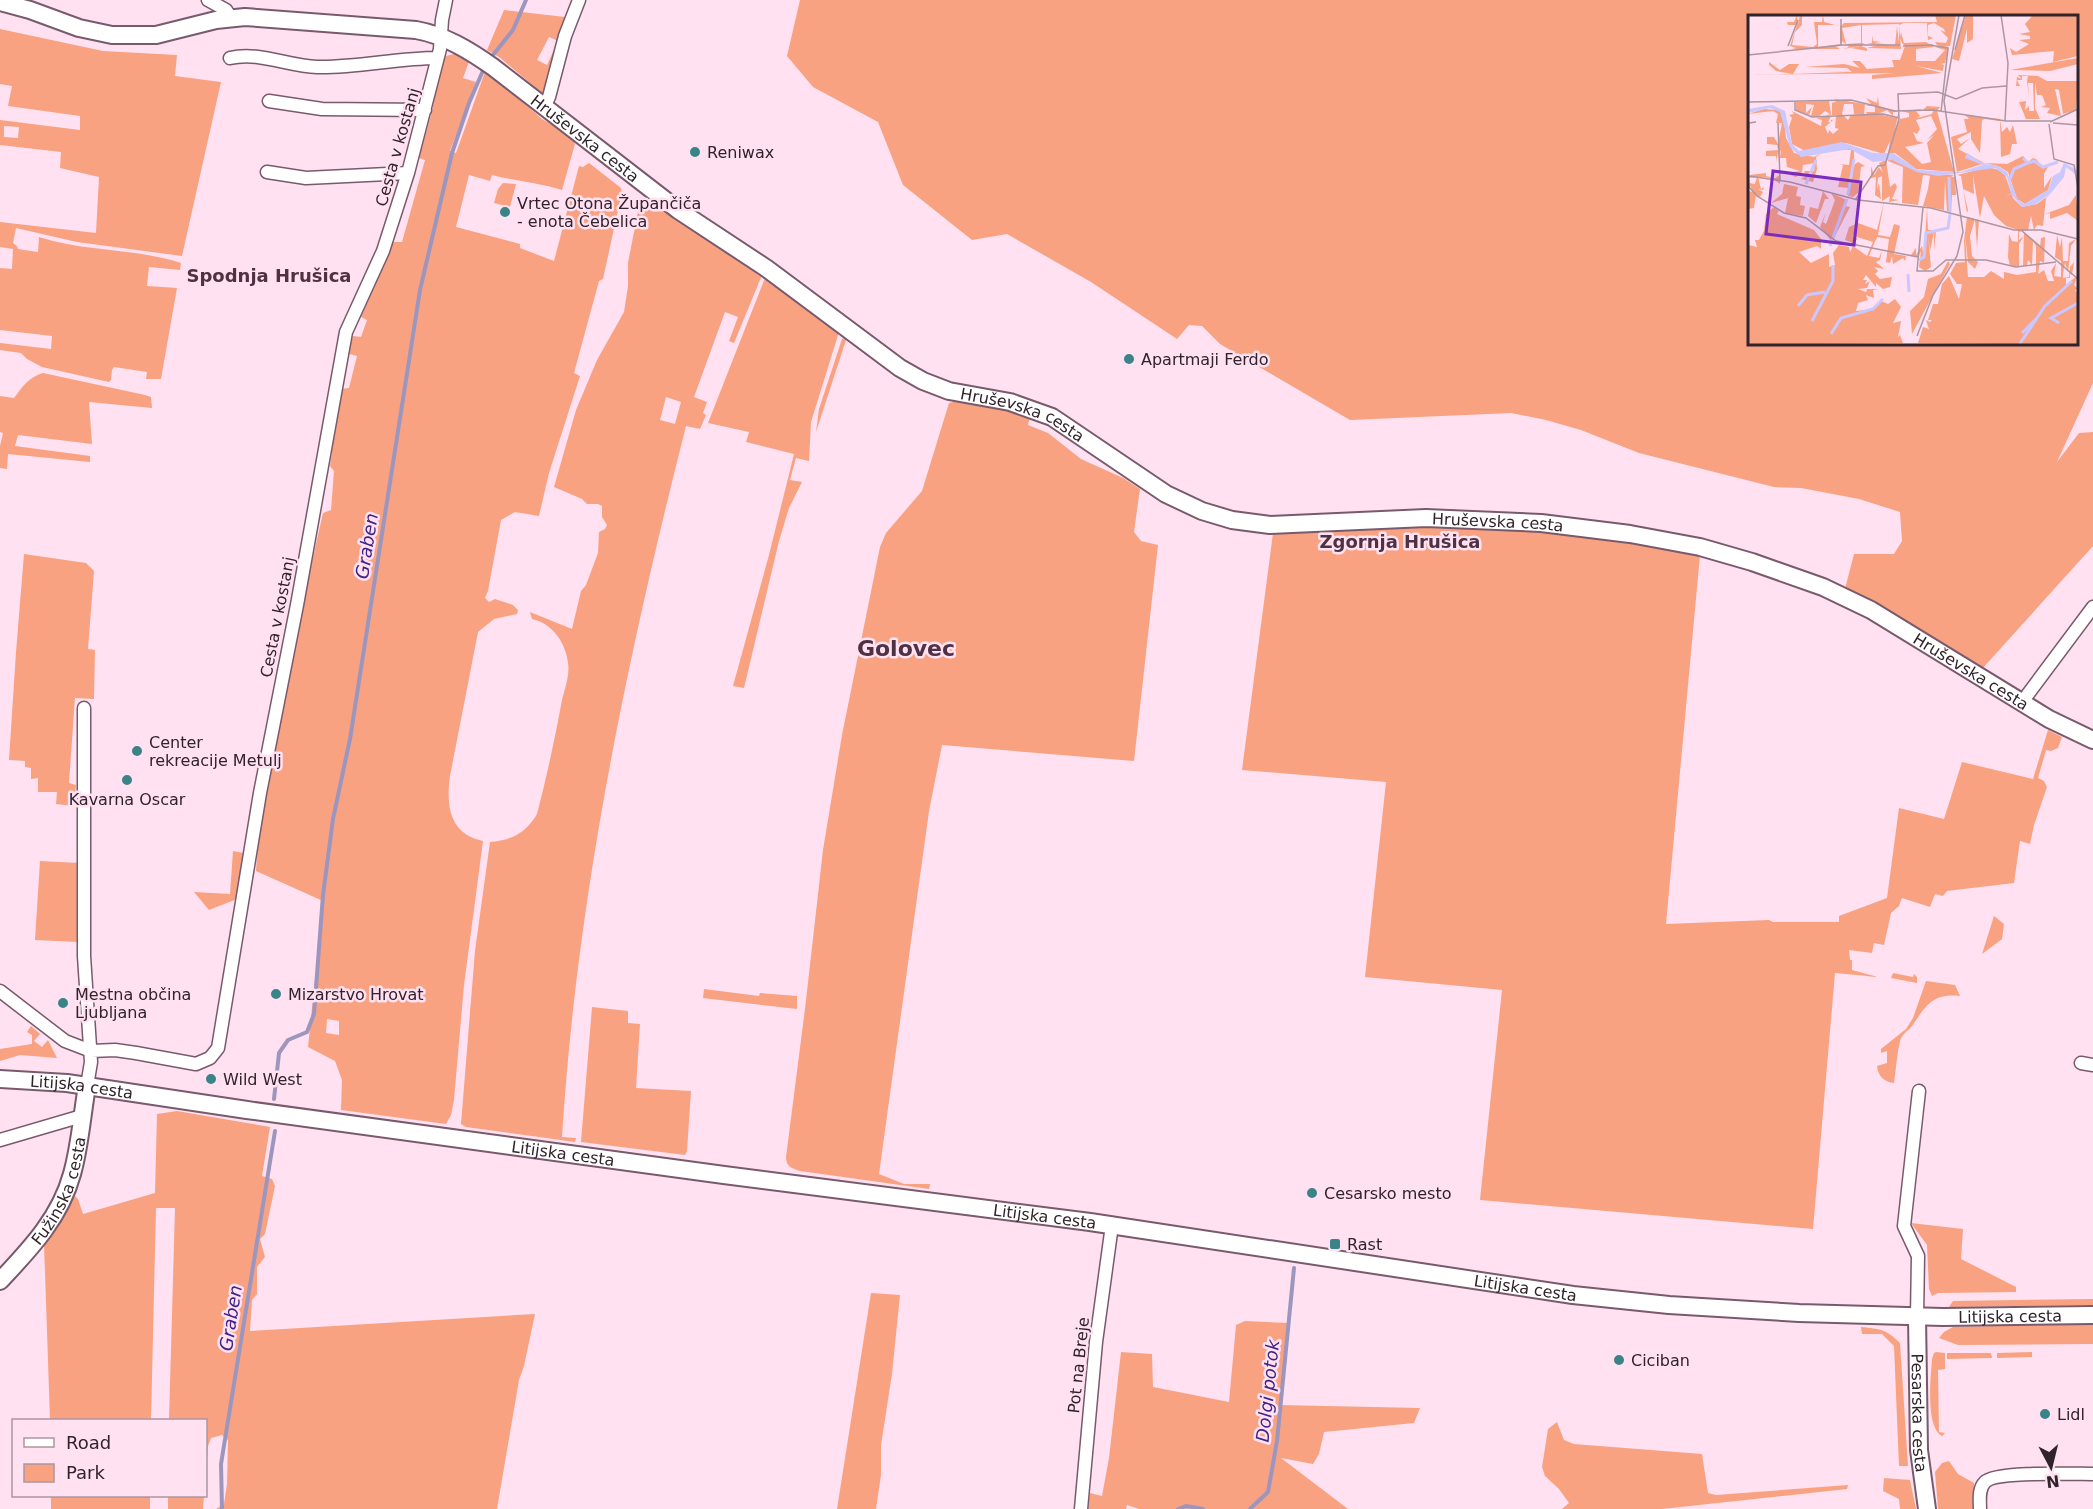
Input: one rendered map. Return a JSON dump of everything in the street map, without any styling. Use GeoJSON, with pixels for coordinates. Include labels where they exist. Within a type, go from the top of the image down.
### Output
{"type":"FeatureCollection","features":[{"type":"Feature","properties":{"kind":"street"},"geometry":{"type":"LineString","coordinates":[[208,0],[226,10],[231,18]]}},
{"type":"Feature","properties":{"kind":"street","name":"Cesta v kostanj"},"geometry":{"type":"LineString","coordinates":[[91,1051],[115,1050],[196,1064],[210,1059],[218,1048],[260,793],[297,605],[346,332],[383,251],[408,173],[437,58],[446,0]]}},
{"type":"Feature","properties":{"kind":"street"},"geometry":{"type":"LineString","coordinates":[[544,106],[549,97],[579,0]]}},
{"type":"Feature","properties":{"kind":"street","name":"Hruševska cesta"},"geometry":{"type":"LineString","coordinates":[[0,2],[86,30],[112,35],[156,35],[231,18],[260,17],[416,30],[441,37],[488,63],[678,210],[766,268],[906,371],[950,391],[1010,402],[1052,417],[1143,481],[1188,506],[1224,518],[1269,525],[1426,518],[1541,523],[1630,534],[1719,552],[1805,580],[1853,601],[1887,619],[2049,719],[2093,740]]}},
{"type":"Feature","properties":{"kind":"street"},"geometry":{"type":"LineString","coordinates":[[230,58],[246,56],[315,67],[355,66],[437,58]]}},
{"type":"Feature","properties":{"kind":"street"},"geometry":{"type":"LineString","coordinates":[[269,101],[322,109],[425,110]]}},
{"type":"Feature","properties":{"kind":"street"},"geometry":{"type":"LineString","coordinates":[[267,172],[306,178],[408,173]]}},
{"type":"Feature","properties":{"kind":"street"},"geometry":{"type":"LineString","coordinates":[[2022,702],[2093,607]]}},
{"type":"Feature","properties":{"kind":"street"},"geometry":{"type":"LineString","coordinates":[[84,708],[84,956],[91,1051],[87,1086]]}},
{"type":"Feature","properties":{"kind":"street"},"geometry":{"type":"LineString","coordinates":[[0,991],[65,1041],[91,1051]]}},
{"type":"Feature","properties":{"kind":"street","name":"Litijska cesta"},"geometry":{"type":"LineString","coordinates":[[0,1079],[87,1086],[724,1175],[1112,1225],[1573,1295],[1719,1308],[1917,1317],[2093,1315]]}},
{"type":"Feature","properties":{"kind":"street","name":"Fužinska cesta"},"geometry":{"type":"LineString","coordinates":[[0,1281],[40,1238],[61,1203],[73,1171],[87,1086]]}},
{"type":"Feature","properties":{"kind":"street"},"geometry":{"type":"LineString","coordinates":[[1917,1317],[1918,1256],[1904,1226],[1919,1091]]}},
{"type":"Feature","properties":{"kind":"street"},"geometry":{"type":"LineString","coordinates":[[0,1140],[82,1116]]}},
{"type":"Feature","properties":{"kind":"street","name":"Pot na Breje"},"geometry":{"type":"LineString","coordinates":[[1081,1509],[1096,1342],[1112,1225]]}},
{"type":"Feature","properties":{"kind":"street","name":"Pesarska cesta"},"geometry":{"type":"LineString","coordinates":[[1917,1317],[1919,1450],[1927,1509]]}},
{"type":"Feature","properties":{"kind":"street"},"geometry":{"type":"LineString","coordinates":[[1980,1509],[1981,1486],[1990,1478],[2005,1475],[2093,1474]]}},
{"type":"Feature","properties":{"kind":"green space"},"geometry":{"type":"Polygon","coordinates":[[[800,0],[2093,0],[2093,383],[2057,462],[2079,433],[2093,432],[2093,546],[1982,669],[1845,589],[1854,554],[1894,554],[1902,541],[1900,512],[1859,499],[1801,488],[1774,487],[1639,453],[1581,430],[1511,413],[1350,420],[1220,344],[1202,326],[1189,325],[1177,339],[1091,282],[1007,234],[972,240],[903,185],[878,122],[813,87],[787,56],[800,0]]]}},
{"type":"Feature","properties":{"kind":"green space"},"geometry":{"type":"Polygon","coordinates":[[[504,10],[574,18],[548,90],[542,93],[499,57],[487,50],[504,10]],[[549,37],[537,60],[547,65],[558,41],[549,37]]]}},
{"type":"Feature","properties":{"kind":"green space"},"geometry":{"type":"Polygon","coordinates":[[[0,29],[103,51],[177,55],[175,76],[221,82],[182,256],[77,242],[16,228],[13,243],[18,249],[38,252],[39,237],[56,242],[164,258],[181,263],[180,270],[149,267],[147,286],[177,288],[161,379],[146,379],[147,372],[114,367],[109,382],[42,367],[21,353],[0,350],[0,343],[51,349],[52,336],[0,330],[0,268],[12,269],[13,249],[0,247],[0,222],[96,233],[99,177],[60,168],[61,152],[0,145],[0,120],[80,130],[80,116],[8,106],[12,86],[0,84],[0,29]],[[4,126],[4,137],[18,138],[19,127],[4,126]]]}},
{"type":"Feature","properties":{"kind":"green space"},"geometry":{"type":"Polygon","coordinates":[[[458,53],[470,59],[463,78],[476,82],[450,151],[456,153],[485,72],[490,73],[542,119],[572,136],[575,144],[562,190],[492,175],[490,181],[469,175],[456,227],[520,244],[520,248],[554,261],[579,166],[583,167],[589,163],[621,188],[622,192],[603,279],[599,281],[574,373],[580,376],[549,473],[539,516],[515,512],[501,520],[485,598],[489,602],[495,599],[513,605],[518,610],[517,614],[494,619],[478,632],[450,776],[449,797],[452,817],[463,832],[483,841],[464,985],[454,1100],[451,1115],[446,1124],[341,1110],[342,1080],[335,1061],[308,1047],[323,901],[256,871],[264,806],[295,640],[323,513],[331,510],[334,471],[330,466],[340,389],[349,388],[357,356],[346,353],[353,336],[361,337],[367,320],[361,317],[393,242],[402,242],[425,160],[419,158],[441,66],[446,56],[458,53]],[[327,1019],[326,1033],[339,1035],[339,1021],[327,1019]]]}},
{"type":"Feature","properties":{"kind":"green space"},"geometry":{"type":"Polygon","coordinates":[[[503,183],[516,184],[510,207],[494,203],[498,189],[503,183]]]}},
{"type":"Feature","properties":{"kind":"green space"},"geometry":{"type":"Polygon","coordinates":[[[646,199],[655,202],[762,275],[734,343],[729,341],[738,317],[725,312],[694,397],[707,402],[703,413],[706,415],[700,429],[686,426],[625,690],[592,868],[569,1047],[562,1137],[576,1138],[575,1142],[466,1127],[461,1124],[475,951],[490,842],[518,834],[537,814],[568,676],[567,656],[561,641],[552,629],[532,619],[530,612],[572,629],[581,591],[586,585],[598,553],[599,532],[607,525],[602,517],[602,506],[587,504],[582,499],[554,487],[576,410],[597,360],[624,312],[628,286],[628,263],[640,201],[646,199]],[[666,397],[660,420],[675,424],[681,402],[666,397]]]}},
{"type":"Feature","properties":{"kind":"green space"},"geometry":{"type":"Polygon","coordinates":[[[765,278],[839,332],[811,422],[809,461],[796,458],[790,480],[802,482],[789,508],[779,541],[744,688],[733,686],[794,454],[746,442],[749,432],[708,423],[765,278]]]}},
{"type":"Feature","properties":{"kind":"green space"},"geometry":{"type":"Polygon","coordinates":[[[847,337],[816,432],[819,409],[842,339],[847,337]]]}},
{"type":"Feature","properties":{"kind":"green space"},"geometry":{"type":"Polygon","coordinates":[[[43,373],[145,395],[151,397],[152,408],[89,402],[92,444],[18,435],[15,446],[90,456],[90,462],[8,454],[7,469],[0,468],[0,446],[3,433],[0,432],[0,396],[14,398],[23,386],[43,373]]]}},
{"type":"Feature","properties":{"kind":"green space"},"geometry":{"type":"Polygon","coordinates":[[[957,401],[1003,408],[1030,417],[1028,425],[1048,433],[1081,459],[1123,478],[1140,489],[1134,532],[1141,541],[1158,545],[1134,761],[942,745],[929,811],[879,1174],[904,1184],[930,1184],[929,1189],[800,1171],[788,1165],[786,1157],[823,850],[842,735],[880,547],[886,533],[922,491],[949,403],[957,401]]]}},
{"type":"Feature","properties":{"kind":"green space"},"geometry":{"type":"Polygon","coordinates":[[[1399,526],[1493,526],[1584,535],[1700,555],[1666,924],[1769,920],[1773,922],[1839,922],[1839,916],[1887,898],[1899,808],[1944,819],[1962,762],[2033,779],[2048,730],[2062,737],[2058,748],[2051,751],[2046,750],[2038,778],[2044,781],[2047,787],[2030,844],[2020,841],[2014,883],[1947,891],[1943,896],[1935,894],[1930,907],[1902,898],[1899,906],[1891,913],[1884,945],[1874,943],[1872,953],[1849,950],[1852,970],[1878,977],[1835,973],[1813,1229],[1480,1200],[1502,990],[1365,977],[1386,782],[1242,770],[1273,533],[1399,526]]]}},
{"type":"Feature","properties":{"kind":"green space"},"geometry":{"type":"Polygon","coordinates":[[[24,554],[86,563],[94,571],[88,649],[95,650],[94,699],[75,698],[69,783],[76,785],[74,806],[56,804],[57,792],[38,792],[38,778],[31,779],[31,768],[25,767],[25,761],[9,760],[24,554]]]}},
{"type":"Feature","properties":{"kind":"green space"},"geometry":{"type":"Polygon","coordinates":[[[233,851],[243,853],[237,899],[209,910],[194,892],[230,894],[233,851]]]}},
{"type":"Feature","properties":{"kind":"green space"},"geometry":{"type":"Polygon","coordinates":[[[40,861],[80,863],[78,942],[35,940],[40,861]]]}},
{"type":"Feature","properties":{"kind":"green space"},"geometry":{"type":"Polygon","coordinates":[[[1994,916],[2004,924],[2002,939],[1982,954],[1994,916]]]}},
{"type":"Feature","properties":{"kind":"green space"},"geometry":{"type":"Polygon","coordinates":[[[1893,973],[1913,977],[1914,974],[1917,977],[1917,983],[1891,978],[1893,973]]]}},
{"type":"Feature","properties":{"kind":"green space"},"geometry":{"type":"Polygon","coordinates":[[[1926,981],[1955,985],[1960,996],[1936,999],[1926,1007],[1901,1039],[1894,1083],[1884,1080],[1877,1066],[1887,1063],[1887,1051],[1881,1053],[1881,1049],[1906,1029],[1913,1018],[1926,981]]]}},
{"type":"Feature","properties":{"kind":"green space"},"geometry":{"type":"Polygon","coordinates":[[[704,989],[759,996],[760,993],[797,996],[797,1009],[703,998],[704,989]]]}},
{"type":"Feature","properties":{"kind":"green space"},"geometry":{"type":"Polygon","coordinates":[[[592,1007],[628,1011],[628,1023],[640,1024],[636,1088],[691,1091],[685,1155],[581,1142],[592,1007]]]}},
{"type":"Feature","properties":{"kind":"green space"},"geometry":{"type":"Polygon","coordinates":[[[31,1026],[40,1034],[34,1041],[42,1047],[48,1040],[57,1058],[20,1055],[0,1061],[0,1049],[32,1044],[32,1035],[27,1032],[31,1026]]]}},
{"type":"Feature","properties":{"kind":"green space"},"geometry":{"type":"Polygon","coordinates":[[[177,1111],[270,1127],[262,1176],[272,1179],[275,1186],[265,1234],[260,1239],[265,1257],[257,1267],[257,1294],[252,1300],[250,1331],[535,1314],[519,1380],[497,1509],[216,1509],[224,1504],[228,1440],[222,1435],[211,1438],[207,1461],[207,1419],[169,1419],[175,1208],[156,1208],[151,1419],[50,1419],[44,1243],[73,1194],[78,1199],[83,1214],[155,1193],[157,1114],[177,1111]]]}},
{"type":"Feature","properties":{"kind":"green space"},"geometry":{"type":"Polygon","coordinates":[[[1911,1223],[1963,1229],[1961,1259],[2016,1287],[2016,1292],[1938,1293],[1932,1296],[1929,1289],[1927,1245],[1911,1223]]]}},
{"type":"Feature","properties":{"kind":"green space"},"geometry":{"type":"Polygon","coordinates":[[[871,1293],[900,1295],[892,1374],[881,1445],[881,1475],[876,1509],[837,1509],[871,1293]]]}},
{"type":"Feature","properties":{"kind":"green space"},"geometry":{"type":"Polygon","coordinates":[[[2093,1299],[2093,1305],[1949,1307],[1953,1301],[2093,1299]]]}},
{"type":"Feature","properties":{"kind":"green space"},"geometry":{"type":"Polygon","coordinates":[[[1245,1321],[1288,1323],[1279,1405],[1420,1408],[1414,1423],[1324,1432],[1319,1454],[1313,1464],[1281,1458],[1348,1509],[1139,1509],[1127,1505],[1126,1509],[1088,1509],[1090,1493],[1102,1496],[1109,1458],[1121,1352],[1152,1354],[1153,1387],[1229,1402],[1236,1325],[1245,1321]]]}},
{"type":"Feature","properties":{"kind":"green space"},"geometry":{"type":"Polygon","coordinates":[[[2093,1325],[2093,1344],[1958,1345],[1939,1338],[1953,1327],[2093,1325]]]}},
{"type":"Feature","properties":{"kind":"green space"},"geometry":{"type":"Polygon","coordinates":[[[1861,1327],[1882,1330],[1900,1343],[1908,1466],[1899,1466],[1894,1346],[1882,1334],[1862,1334],[1861,1327]]]}},
{"type":"Feature","properties":{"kind":"green space"},"geometry":{"type":"Polygon","coordinates":[[[1936,1352],[1945,1353],[1945,1369],[1938,1370],[1939,1432],[1945,1433],[1942,1436],[1937,1431],[1933,1422],[1930,1400],[1932,1359],[1936,1352]]]}},
{"type":"Feature","properties":{"kind":"green space"},"geometry":{"type":"Polygon","coordinates":[[[2032,1352],[2032,1357],[1997,1358],[1997,1353],[2032,1352]]]}},
{"type":"Feature","properties":{"kind":"green space"},"geometry":{"type":"Polygon","coordinates":[[[1947,1353],[1991,1353],[1992,1358],[1947,1359],[1947,1353]]]}},
{"type":"Feature","properties":{"kind":"green space"},"geometry":{"type":"Polygon","coordinates":[[[1557,1422],[1564,1440],[1574,1444],[1702,1454],[1708,1493],[1716,1495],[1848,1485],[1847,1489],[1662,1509],[1562,1509],[1569,1503],[1559,1489],[1545,1476],[1542,1467],[1548,1429],[1557,1422]]]}},
{"type":"Feature","properties":{"kind":"green space"},"geometry":{"type":"Polygon","coordinates":[[[1949,1461],[1958,1474],[1974,1483],[1975,1509],[1938,1509],[1935,1472],[1942,1463],[1949,1461]]]}},
{"type":"Feature","properties":{"kind":"green space"},"geometry":{"type":"Polygon","coordinates":[[[1884,1478],[1910,1480],[1916,1509],[1900,1509],[1899,1499],[1883,1491],[1884,1478]]]}},
{"type":"Feature","properties":{"kind":"green space"},"geometry":{"type":"Polygon","coordinates":[[[51,1497],[150,1497],[150,1509],[51,1509],[51,1497]]]}},
{"type":"Feature","properties":{"kind":"green space"},"geometry":{"type":"Polygon","coordinates":[[[168,1497],[204,1497],[203,1509],[168,1509],[168,1497]]]}},
{"type":"Feature","properties":{"kind":"waterway","name":"Graben"},"geometry":{"type":"LineString","coordinates":[[489,60],[513,30],[526,0]]}},
{"type":"Feature","properties":{"kind":"waterway","name":"Graben"},"geometry":{"type":"LineString","coordinates":[[274,1099],[279,1053],[288,1040],[307,1032],[314,1014],[323,895],[333,819],[350,739],[420,290],[452,153],[469,103],[485,66]]}},
{"type":"Feature","properties":{"kind":"waterway","name":"Graben"},"geometry":{"type":"LineString","coordinates":[[222,1509],[221,1464],[275,1131]]}},
{"type":"Feature","properties":{"kind":"waterway","name":"Dolgi potok"},"geometry":{"type":"LineString","coordinates":[[1250,1509],[1268,1492],[1277,1441],[1294,1268]]}},
{"type":"Feature","properties":{"kind":"waterway","name":"Dolgi potok"},"geometry":{"type":"LineString","coordinates":[[1178,1509],[1186,1506],[1203,1509]]}},
{"type":"Feature","properties":{"kind":"place","name":"Reniwax"},"geometry":{"type":"Point","coordinates":[695,152]}},
{"type":"Feature","properties":{"kind":"place","name":"Vrtec Otona Župančiča - enota Čebelica"},"geometry":{"type":"Point","coordinates":[505,212]}},
{"type":"Feature","properties":{"kind":"place","name":"Apartmaji Ferdo"},"geometry":{"type":"Point","coordinates":[1129,359]}},
{"type":"Feature","properties":{"kind":"place","name":"Center rekreacije Metulj"},"geometry":{"type":"Point","coordinates":[137,751]}},
{"type":"Feature","properties":{"kind":"place","name":"Kavarna Oscar"},"geometry":{"type":"Point","coordinates":[127,780]}},
{"type":"Feature","properties":{"kind":"place","name":"Mizarstvo Hrovat"},"geometry":{"type":"Point","coordinates":[276,994]}},
{"type":"Feature","properties":{"kind":"place","name":"Mestna občina Ljubljana"},"geometry":{"type":"Point","coordinates":[63,1003]}},
{"type":"Feature","properties":{"kind":"place","name":"Wild West"},"geometry":{"type":"Point","coordinates":[211,1079]}},
{"type":"Feature","properties":{"kind":"place","name":"Cesarsko mesto"},"geometry":{"type":"Point","coordinates":[1312,1193]}},
{"type":"Feature","properties":{"kind":"place","name":"Rast"},"geometry":{"type":"Point","coordinates":[1335,1244]}},
{"type":"Feature","properties":{"kind":"place","name":"Ciciban"},"geometry":{"type":"Point","coordinates":[1619,1360]}},
{"type":"Feature","properties":{"kind":"place","name":"Lidl"},"geometry":{"type":"Point","coordinates":[2045,1414]}},
{"type":"Feature","properties":{"kind":"district","name":"Spodnja Hrušica"},"geometry":{"type":"Point","coordinates":[269,276]}},
{"type":"Feature","properties":{"kind":"district","name":"Zgornja Hrušica"},"geometry":{"type":"Point","coordinates":[1400,542]}},
{"type":"Feature","properties":{"kind":"district","name":"Golovec"},"geometry":{"type":"Point","coordinates":[906,648]}}]}
